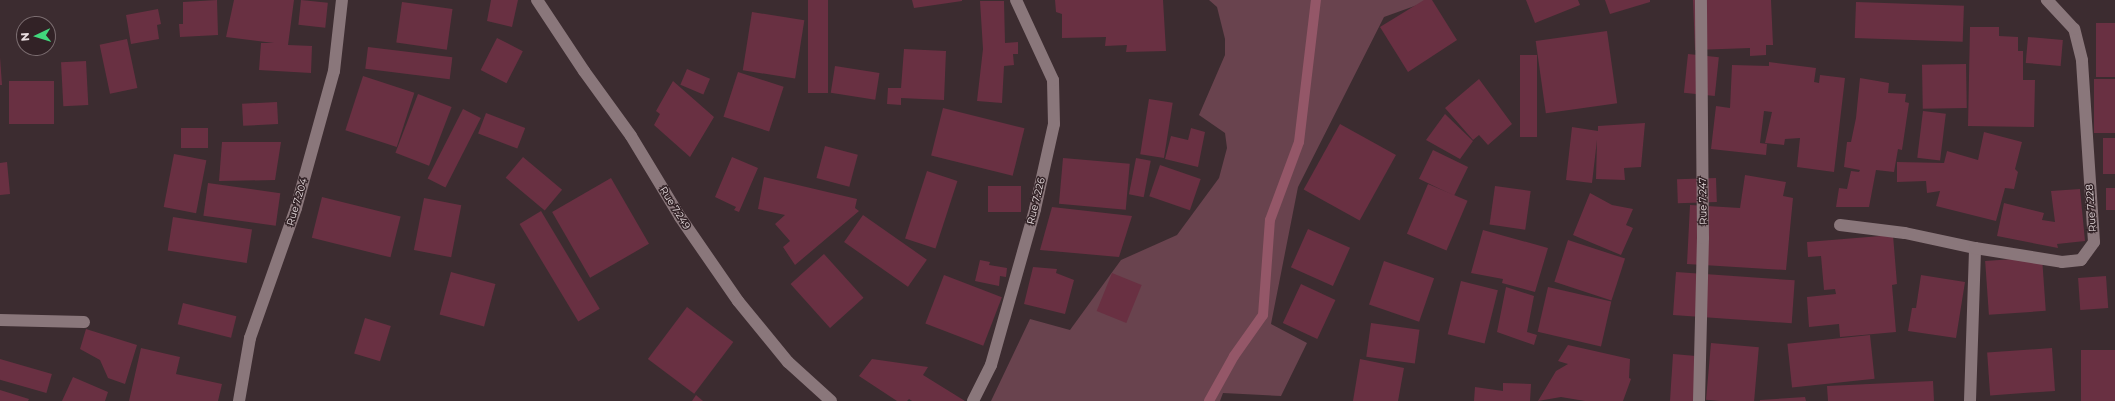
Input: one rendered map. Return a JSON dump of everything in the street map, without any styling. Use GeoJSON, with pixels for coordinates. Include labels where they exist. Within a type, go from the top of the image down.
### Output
{"type":"FeatureCollection","features":[{"type":"Feature","properties":{"kind":"street","name":"Rue 7.204"},"geometry":{"type":"LineString","coordinates":[[240,401],[250,338],[296,208],[334,71],[342,0]]}},
{"type":"Feature","properties":{"kind":"street","name":"Rue 7.249"},"geometry":{"type":"LineString","coordinates":[[537,0],[584,71],[631,136],[680,217],[738,301],[788,362],[831,401]]}},
{"type":"Feature","properties":{"kind":"street","name":"Rue 7.226"},"geometry":{"type":"LineString","coordinates":[[973,401],[993,358],[1034,209],[1054,124],[1053,80],[1016,0]]}},
{"type":"Feature","properties":{"kind":"street","name":"Rue 7.247"},"geometry":{"type":"LineString","coordinates":[[1699,401],[1703,238],[1701,0]]}},
{"type":"Feature","properties":{"kind":"street","name":"Rue 7.228"},"geometry":{"type":"LineString","coordinates":[[1840,225],[1904,233],[1975,248],[2062,262],[2081,260],[2094,242],[2082,60],[2074,29],[2047,0]]}},
{"type":"Feature","properties":{"kind":"street"},"geometry":{"type":"LineString","coordinates":[[1970,401],[1975,248]]}},
{"type":"Feature","properties":{"kind":"street"},"geometry":{"type":"LineString","coordinates":[[0,320],[84,322]]}},
{"type":"Feature","properties":{"kind":"shaded area"},"geometry":{"type":"Polygon","coordinates":[[[1209,0],[1431,0],[1384,17],[1298,187],[1271,324],[1307,343],[1281,396],[1223,393],[1220,401],[991,401],[1030,319],[1070,330],[1121,260],[1177,235],[1219,178],[1227,148],[1225,133],[1199,115],[1225,55],[1225,39],[1217,7],[1209,0]]]}},
{"type":"Feature","properties":{"kind":"building"},"geometry":{"type":"Polygon","coordinates":[[[217,0],[218,35],[180,37],[179,24],[183,24],[183,2],[217,0]]]}},
{"type":"Feature","properties":{"kind":"building"},"geometry":{"type":"Polygon","coordinates":[[[234,0],[294,0],[288,45],[312,46],[311,73],[259,70],[261,43],[274,43],[226,37],[234,0]]]}},
{"type":"Feature","properties":{"kind":"building"},"geometry":{"type":"Polygon","coordinates":[[[301,0],[328,3],[325,28],[298,25],[301,0]]]}},
{"type":"Feature","properties":{"kind":"building"},"geometry":{"type":"Polygon","coordinates":[[[491,0],[518,0],[512,27],[487,21],[491,0]]]}},
{"type":"Feature","properties":{"kind":"building"},"geometry":{"type":"Polygon","coordinates":[[[808,0],[828,0],[828,93],[808,93],[808,0]]]}},
{"type":"Feature","properties":{"kind":"building"},"geometry":{"type":"Polygon","coordinates":[[[912,0],[962,0],[962,1],[914,8],[912,0]]]}},
{"type":"Feature","properties":{"kind":"building"},"geometry":{"type":"Polygon","coordinates":[[[1055,0],[1163,0],[1166,51],[1126,52],[1127,45],[1105,46],[1106,37],[1062,38],[1062,14],[1056,12],[1055,0]]]}},
{"type":"Feature","properties":{"kind":"building"},"geometry":{"type":"Polygon","coordinates":[[[1424,0],[1432,0],[1457,40],[1408,72],[1380,27],[1424,0]]]}},
{"type":"Feature","properties":{"kind":"building"},"geometry":{"type":"Polygon","coordinates":[[[1526,0],[1578,0],[1580,5],[1535,23],[1526,0]]]}},
{"type":"Feature","properties":{"kind":"building"},"geometry":{"type":"Polygon","coordinates":[[[1605,0],[1650,0],[1650,2],[1610,14],[1605,0]]]}},
{"type":"Feature","properties":{"kind":"building"},"geometry":{"type":"Polygon","coordinates":[[[1693,0],[1771,0],[1773,45],[1766,45],[1766,55],[1750,56],[1750,48],[1695,50],[1693,0]]]}},
{"type":"Feature","properties":{"kind":"building"},"geometry":{"type":"Polygon","coordinates":[[[980,1],[1004,1],[1005,43],[1018,42],[1018,54],[1013,54],[1014,65],[1004,66],[1002,103],[977,101],[983,49],[980,1]]]}},
{"type":"Feature","properties":{"kind":"building"},"geometry":{"type":"Polygon","coordinates":[[[402,2],[453,9],[447,50],[396,43],[402,2]]]}},
{"type":"Feature","properties":{"kind":"building"},"geometry":{"type":"Polygon","coordinates":[[[1856,2],[1964,6],[1963,42],[1855,38],[1856,2]]]}},
{"type":"Feature","properties":{"kind":"building"},"geometry":{"type":"Polygon","coordinates":[[[158,9],[161,24],[157,25],[159,39],[131,44],[126,15],[158,9]]]}},
{"type":"Feature","properties":{"kind":"building"},"geometry":{"type":"Polygon","coordinates":[[[752,12],[804,20],[795,79],[743,70],[752,12]]]}},
{"type":"Feature","properties":{"kind":"building"},"geometry":{"type":"Polygon","coordinates":[[[2096,23],[2115,23],[2115,77],[2096,77],[2096,23]]]}},
{"type":"Feature","properties":{"kind":"building"},"geometry":{"type":"Polygon","coordinates":[[[1970,27],[1999,27],[1999,36],[2018,37],[2018,51],[2023,51],[2023,80],[2035,80],[2034,127],[1968,126],[1970,27]]]}},
{"type":"Feature","properties":{"kind":"building"},"geometry":{"type":"Polygon","coordinates":[[[1607,31],[1617,103],[1546,113],[1536,41],[1607,31]]]}},
{"type":"Feature","properties":{"kind":"building"},"geometry":{"type":"Polygon","coordinates":[[[2028,37],[2063,40],[2061,66],[2026,63],[2028,37]]]}},
{"type":"Feature","properties":{"kind":"building"},"geometry":{"type":"Polygon","coordinates":[[[497,38],[523,51],[506,83],[481,70],[497,38]]]}},
{"type":"Feature","properties":{"kind":"building"},"geometry":{"type":"Polygon","coordinates":[[[127,39],[137,88],[110,94],[100,45],[127,39]]]}},
{"type":"Feature","properties":{"kind":"building"},"geometry":{"type":"Polygon","coordinates":[[[368,47],[452,57],[450,79],[365,69],[368,47]]]}},
{"type":"Feature","properties":{"kind":"building"},"geometry":{"type":"Polygon","coordinates":[[[904,49],[946,51],[944,100],[901,98],[901,105],[887,104],[888,88],[901,88],[904,49]]]}},
{"type":"Feature","properties":{"kind":"building"},"geometry":{"type":"Polygon","coordinates":[[[1688,54],[1719,57],[1715,96],[1684,93],[1688,54]]]}},
{"type":"Feature","properties":{"kind":"building"},"geometry":{"type":"Polygon","coordinates":[[[1520,55],[1537,55],[1537,137],[1520,137],[1520,55]]]}},
{"type":"Feature","properties":{"kind":"building"},"geometry":{"type":"Polygon","coordinates":[[[0,57],[2,85],[0,85],[0,57]]]}},
{"type":"Feature","properties":{"kind":"building"},"geometry":{"type":"Polygon","coordinates":[[[86,61],[88,105],[63,106],[61,62],[86,61]]]}},
{"type":"Feature","properties":{"kind":"building"},"geometry":{"type":"Polygon","coordinates":[[[1769,62],[1816,68],[1814,82],[1819,83],[1820,75],[1845,78],[1834,172],[1797,167],[1800,138],[1785,139],[1784,145],[1765,143],[1772,112],[1764,111],[1760,143],[1767,144],[1766,155],[1711,149],[1716,106],[1730,108],[1732,65],[1769,66],[1769,62]]]}},
{"type":"Feature","properties":{"kind":"building"},"geometry":{"type":"Polygon","coordinates":[[[1966,64],[1967,108],[1923,109],[1922,65],[1966,64]]]}},
{"type":"Feature","properties":{"kind":"building"},"geometry":{"type":"Polygon","coordinates":[[[835,66],[879,73],[875,100],[831,93],[835,66]]]}},
{"type":"Feature","properties":{"kind":"building"},"geometry":{"type":"Polygon","coordinates":[[[687,69],[710,79],[703,94],[680,85],[687,69]]]}},
{"type":"Feature","properties":{"kind":"building"},"geometry":{"type":"Polygon","coordinates":[[[738,72],[784,87],[769,132],[723,117],[738,72]]]}},
{"type":"Feature","properties":{"kind":"building"},"geometry":{"type":"Polygon","coordinates":[[[363,76],[414,93],[397,147],[345,130],[363,76]]]}},
{"type":"Feature","properties":{"kind":"building"},"geometry":{"type":"Polygon","coordinates":[[[1860,78],[1889,83],[1888,93],[1906,94],[1905,102],[1909,103],[1902,150],[1898,149],[1894,172],[1876,170],[1869,207],[1836,207],[1839,188],[1847,189],[1851,171],[1859,172],[1860,170],[1844,167],[1847,142],[1851,142],[1856,118],[1860,78]]]}},
{"type":"Feature","properties":{"kind":"building"},"geometry":{"type":"Polygon","coordinates":[[[1479,79],[1512,124],[1488,145],[1479,135],[1473,140],[1445,108],[1479,79]]]}},
{"type":"Feature","properties":{"kind":"building"},"geometry":{"type":"Polygon","coordinates":[[[2094,79],[2115,79],[2115,133],[2094,133],[2094,79]]]}},
{"type":"Feature","properties":{"kind":"building"},"geometry":{"type":"Polygon","coordinates":[[[9,81],[54,81],[54,124],[9,124],[9,81]]]}},
{"type":"Feature","properties":{"kind":"building"},"geometry":{"type":"Polygon","coordinates":[[[673,81],[714,117],[690,157],[654,125],[660,114],[656,111],[673,81]]]}},
{"type":"Feature","properties":{"kind":"building"},"geometry":{"type":"Polygon","coordinates":[[[418,94],[452,107],[429,166],[395,153],[418,94]]]}},
{"type":"Feature","properties":{"kind":"building"},"geometry":{"type":"Polygon","coordinates":[[[1149,99],[1173,103],[1164,158],[1140,154],[1149,99]]]}},
{"type":"Feature","properties":{"kind":"building"},"geometry":{"type":"Polygon","coordinates":[[[277,102],[278,124],[243,126],[242,104],[277,102]]]}},
{"type":"Feature","properties":{"kind":"building"},"geometry":{"type":"Polygon","coordinates":[[[943,108],[1025,128],[1013,176],[931,156],[943,108]]]}},
{"type":"Feature","properties":{"kind":"building"},"geometry":{"type":"Polygon","coordinates":[[[463,109],[481,118],[445,188],[428,178],[463,109]]]}},
{"type":"Feature","properties":{"kind":"building"},"geometry":{"type":"Polygon","coordinates":[[[1923,111],[1946,114],[1940,160],[1917,158],[1923,111]]]}},
{"type":"Feature","properties":{"kind":"building"},"geometry":{"type":"Polygon","coordinates":[[[486,113],[525,128],[517,149],[478,134],[486,113]]]}},
{"type":"Feature","properties":{"kind":"building"},"geometry":{"type":"Polygon","coordinates":[[[1445,114],[1473,141],[1460,159],[1426,140],[1445,114]]]}},
{"type":"Feature","properties":{"kind":"building"},"geometry":{"type":"Polygon","coordinates":[[[1645,123],[1641,167],[1624,168],[1625,180],[1596,179],[1597,140],[1592,183],[1566,180],[1572,127],[1598,131],[1598,126],[1645,123]]]}},
{"type":"Feature","properties":{"kind":"building"},"geometry":{"type":"Polygon","coordinates":[[[1340,124],[1396,155],[1360,221],[1304,190],[1340,124]]]}},
{"type":"Feature","properties":{"kind":"building"},"geometry":{"type":"Polygon","coordinates":[[[181,128],[208,128],[208,148],[181,148],[181,128]]]}},
{"type":"Feature","properties":{"kind":"building"},"geometry":{"type":"Polygon","coordinates":[[[1191,128],[1205,132],[1198,167],[1165,159],[1171,136],[1188,140],[1191,128]]]}},
{"type":"Feature","properties":{"kind":"building"},"geometry":{"type":"Polygon","coordinates":[[[1984,132],[2022,142],[2015,169],[2018,172],[2014,189],[2005,188],[1996,221],[1936,206],[1940,191],[1927,193],[1926,181],[1897,182],[1897,162],[1944,163],[1947,151],[1978,160],[1984,132]]]}},
{"type":"Feature","properties":{"kind":"building"},"geometry":{"type":"Polygon","coordinates":[[[2103,138],[2115,138],[2115,174],[2103,174],[2103,138]]]}},
{"type":"Feature","properties":{"kind":"building"},"geometry":{"type":"Polygon","coordinates":[[[222,142],[281,142],[275,180],[219,181],[222,142]]]}},
{"type":"Feature","properties":{"kind":"building"},"geometry":{"type":"Polygon","coordinates":[[[825,146],[858,155],[849,187],[816,178],[825,146]]]}},
{"type":"Feature","properties":{"kind":"building"},"geometry":{"type":"Polygon","coordinates":[[[1433,150],[1468,167],[1454,196],[1419,179],[1433,150]]]}},
{"type":"Feature","properties":{"kind":"building"},"geometry":{"type":"Polygon","coordinates":[[[174,154],[206,160],[196,213],[164,207],[174,154]]]}},
{"type":"Feature","properties":{"kind":"building"},"geometry":{"type":"Polygon","coordinates":[[[523,157],[562,190],[545,210],[506,178],[523,157]]]}},
{"type":"Feature","properties":{"kind":"building"},"geometry":{"type":"Polygon","coordinates":[[[732,157],[758,168],[739,212],[734,210],[736,207],[715,197],[732,157]]]}},
{"type":"Feature","properties":{"kind":"building"},"geometry":{"type":"Polygon","coordinates":[[[1063,158],[1130,164],[1126,210],[1059,204],[1063,158]]]}},
{"type":"Feature","properties":{"kind":"building"},"geometry":{"type":"Polygon","coordinates":[[[1136,158],[1151,161],[1144,197],[1129,194],[1136,158]]]}},
{"type":"Feature","properties":{"kind":"building"},"geometry":{"type":"Polygon","coordinates":[[[7,162],[10,194],[0,195],[0,163],[7,162]]]}},
{"type":"Feature","properties":{"kind":"building"},"geometry":{"type":"Polygon","coordinates":[[[1160,165],[1201,179],[1190,210],[1149,196],[1160,165]]]}},
{"type":"Feature","properties":{"kind":"building"},"geometry":{"type":"Polygon","coordinates":[[[927,171],[957,181],[935,248],[905,239],[927,171]]]}},
{"type":"Feature","properties":{"kind":"building"},"geometry":{"type":"Polygon","coordinates":[[[1745,175],[1786,182],[1783,196],[1793,198],[1786,270],[1687,264],[1690,205],[1740,208],[1745,175]]]}},
{"type":"Feature","properties":{"kind":"building"},"geometry":{"type":"Polygon","coordinates":[[[764,177],[857,199],[855,208],[859,211],[795,265],[783,247],[790,241],[775,224],[785,215],[758,209],[764,177]]]}},
{"type":"Feature","properties":{"kind":"building"},"geometry":{"type":"Polygon","coordinates":[[[611,178],[649,244],[590,278],[552,212],[611,178]]]}},
{"type":"Feature","properties":{"kind":"building"},"geometry":{"type":"Polygon","coordinates":[[[1716,178],[1717,202],[1678,203],[1677,179],[1716,178]]]}},
{"type":"Feature","properties":{"kind":"building"},"geometry":{"type":"Polygon","coordinates":[[[208,183],[280,193],[276,226],[203,216],[208,183]]]}},
{"type":"Feature","properties":{"kind":"building"},"geometry":{"type":"Polygon","coordinates":[[[1428,184],[1468,201],[1446,251],[1407,234],[1428,184]]]}},
{"type":"Feature","properties":{"kind":"building"},"geometry":{"type":"Polygon","coordinates":[[[988,186],[1021,186],[1021,212],[988,212],[988,186]]]}},
{"type":"Feature","properties":{"kind":"building"},"geometry":{"type":"Polygon","coordinates":[[[1495,186],[1531,191],[1525,230],[1490,225],[1495,186]]]}},
{"type":"Feature","properties":{"kind":"building"},"geometry":{"type":"Polygon","coordinates":[[[2106,188],[2115,188],[2115,210],[2106,210],[2106,188]]]}},
{"type":"Feature","properties":{"kind":"building"},"geometry":{"type":"Polygon","coordinates":[[[2080,189],[2085,241],[2057,244],[2058,248],[1997,236],[2004,203],[2044,213],[2042,220],[2055,222],[2051,191],[2080,189]]]}},
{"type":"Feature","properties":{"kind":"building"},"geometry":{"type":"Polygon","coordinates":[[[1590,193],[1612,205],[1633,209],[1626,225],[1633,228],[1621,255],[1573,235],[1590,193]]]}},
{"type":"Feature","properties":{"kind":"building"},"geometry":{"type":"Polygon","coordinates":[[[322,197],[401,217],[390,257],[312,238],[322,197]]]}},
{"type":"Feature","properties":{"kind":"building"},"geometry":{"type":"Polygon","coordinates":[[[424,198],[461,205],[451,257],[414,250],[424,198]]]}},
{"type":"Feature","properties":{"kind":"building"},"geometry":{"type":"Polygon","coordinates":[[[1052,207],[1132,216],[1119,257],[1040,250],[1052,207]]]}},
{"type":"Feature","properties":{"kind":"building"},"geometry":{"type":"Polygon","coordinates":[[[541,211],[600,309],[578,322],[520,224],[541,211]]]}},
{"type":"Feature","properties":{"kind":"building"},"geometry":{"type":"Polygon","coordinates":[[[863,215],[927,260],[908,287],[844,242],[863,215]]]}},
{"type":"Feature","properties":{"kind":"building"},"geometry":{"type":"Polygon","coordinates":[[[173,217],[252,230],[247,263],[168,251],[173,217]]]}},
{"type":"Feature","properties":{"kind":"building"},"geometry":{"type":"Polygon","coordinates":[[[1308,229],[1350,248],[1333,286],[1291,267],[1308,229]]]}},
{"type":"Feature","properties":{"kind":"building"},"geometry":{"type":"Polygon","coordinates":[[[1483,230],[1548,248],[1535,292],[1502,283],[1503,279],[1471,273],[1483,230]]]}},
{"type":"Feature","properties":{"kind":"building"},"geometry":{"type":"Polygon","coordinates":[[[1893,235],[1897,284],[1892,285],[1896,332],[1840,337],[1839,324],[1809,327],[1807,297],[1836,294],[1835,289],[1824,290],[1821,256],[1808,257],[1807,242],[1893,235]]]}},
{"type":"Feature","properties":{"kind":"building"},"geometry":{"type":"Polygon","coordinates":[[[1568,240],[1625,259],[1611,300],[1554,282],[1568,240]]]}},
{"type":"Feature","properties":{"kind":"building"},"geometry":{"type":"Polygon","coordinates":[[[824,254],[863,298],[830,328],[791,284],[824,254]]]}},
{"type":"Feature","properties":{"kind":"building"},"geometry":{"type":"Polygon","coordinates":[[[2042,257],[2046,311],[1989,315],[1985,261],[2042,257]]]}},
{"type":"Feature","properties":{"kind":"building"},"geometry":{"type":"Polygon","coordinates":[[[980,260],[990,262],[989,265],[1007,268],[1006,277],[1000,276],[999,286],[975,281],[980,260]]]}},
{"type":"Feature","properties":{"kind":"building"},"geometry":{"type":"Polygon","coordinates":[[[1384,261],[1434,278],[1419,322],[1369,304],[1384,261]]]}},
{"type":"Feature","properties":{"kind":"building"},"geometry":{"type":"Polygon","coordinates":[[[1033,267],[1057,269],[1056,273],[1074,280],[1065,314],[1024,304],[1033,267]]]}},
{"type":"Feature","properties":{"kind":"building"},"geometry":{"type":"Polygon","coordinates":[[[451,272],[495,284],[484,326],[440,315],[451,272]]]}},
{"type":"Feature","properties":{"kind":"building"},"geometry":{"type":"Polygon","coordinates":[[[1676,272],[1795,280],[1792,323],[1673,315],[1676,272]]]}},
{"type":"Feature","properties":{"kind":"building"},"geometry":{"type":"Polygon","coordinates":[[[1112,273],[1142,285],[1126,323],[1097,311],[1112,273]]]}},
{"type":"Feature","properties":{"kind":"building"},"geometry":{"type":"Polygon","coordinates":[[[944,275],[1002,297],[983,346],[925,324],[944,275]]]}},
{"type":"Feature","properties":{"kind":"building"},"geometry":{"type":"Polygon","coordinates":[[[1921,275],[1965,282],[1956,338],[1908,331],[1912,308],[1916,308],[1921,275]]]}},
{"type":"Feature","properties":{"kind":"building"},"geometry":{"type":"Polygon","coordinates":[[[2106,276],[2108,308],[2080,310],[2078,278],[2106,276]]]}},
{"type":"Feature","properties":{"kind":"building"},"geometry":{"type":"Polygon","coordinates":[[[1461,281],[1498,290],[1485,344],[1448,334],[1461,281]]]}},
{"type":"Feature","properties":{"kind":"building"},"geometry":{"type":"Polygon","coordinates":[[[1301,284],[1335,300],[1317,339],[1283,323],[1301,284]]]}},
{"type":"Feature","properties":{"kind":"building"},"geometry":{"type":"Polygon","coordinates":[[[1506,287],[1534,296],[1527,332],[1537,335],[1534,345],[1497,332],[1506,287]]]}},
{"type":"Feature","properties":{"kind":"building"},"geometry":{"type":"Polygon","coordinates":[[[1548,287],[1611,302],[1601,346],[1538,332],[1548,287]]]}},
{"type":"Feature","properties":{"kind":"building"},"geometry":{"type":"Polygon","coordinates":[[[183,303],[236,316],[231,338],[178,324],[183,303]]]}},
{"type":"Feature","properties":{"kind":"building"},"geometry":{"type":"Polygon","coordinates":[[[687,307],[733,342],[694,394],[648,359],[687,307]]]}},
{"type":"Feature","properties":{"kind":"building"},"geometry":{"type":"Polygon","coordinates":[[[365,318],[391,326],[380,361],[354,353],[365,318]]]}},
{"type":"Feature","properties":{"kind":"building"},"geometry":{"type":"Polygon","coordinates":[[[1371,323],[1420,330],[1415,363],[1366,357],[1371,323]]]}},
{"type":"Feature","properties":{"kind":"building"},"geometry":{"type":"Polygon","coordinates":[[[86,329],[137,345],[125,384],[108,378],[100,360],[80,349],[86,329]]]}},
{"type":"Feature","properties":{"kind":"building"},"geometry":{"type":"Polygon","coordinates":[[[1870,335],[1875,379],[1792,387],[1787,344],[1870,335]]]}},
{"type":"Feature","properties":{"kind":"building"},"geometry":{"type":"Polygon","coordinates":[[[1711,343],[1759,347],[1754,401],[1706,400],[1711,343]]]}},
{"type":"Feature","properties":{"kind":"building"},"geometry":{"type":"Polygon","coordinates":[[[1568,345],[1630,359],[1629,378],[1631,379],[1623,401],[1585,401],[1561,397],[1538,401],[1556,371],[1568,364],[1558,361],[1568,345]]]}},
{"type":"Feature","properties":{"kind":"building"},"geometry":{"type":"Polygon","coordinates":[[[141,348],[180,357],[176,374],[222,384],[218,401],[129,401],[141,348]]]}},
{"type":"Feature","properties":{"kind":"building"},"geometry":{"type":"Polygon","coordinates":[[[2052,348],[2055,391],[1990,395],[1987,353],[2052,348]]]}},
{"type":"Feature","properties":{"kind":"building"},"geometry":{"type":"Polygon","coordinates":[[[2081,350],[2115,350],[2115,401],[2081,401],[2081,350]]]}},
{"type":"Feature","properties":{"kind":"building"},"geometry":{"type":"Polygon","coordinates":[[[1673,354],[1696,356],[1697,401],[1670,401],[1673,354]]]}},
{"type":"Feature","properties":{"kind":"building"},"geometry":{"type":"Polygon","coordinates":[[[0,359],[52,374],[46,393],[0,380],[0,359]]]}},
{"type":"Feature","properties":{"kind":"building"},"geometry":{"type":"Polygon","coordinates":[[[872,359],[928,367],[923,375],[965,401],[912,401],[909,399],[907,401],[897,401],[859,376],[872,359]]]}},
{"type":"Feature","properties":{"kind":"building"},"geometry":{"type":"Polygon","coordinates":[[[1360,359],[1404,368],[1398,401],[1353,401],[1360,359]]]}},
{"type":"Feature","properties":{"kind":"building"},"geometry":{"type":"Polygon","coordinates":[[[73,377],[108,392],[105,401],[62,401],[73,377]]]}},
{"type":"Feature","properties":{"kind":"building"},"geometry":{"type":"Polygon","coordinates":[[[1933,381],[1934,401],[1828,401],[1827,386],[1933,381]]]}},
{"type":"Feature","properties":{"kind":"building"},"geometry":{"type":"Polygon","coordinates":[[[1503,383],[1531,384],[1530,401],[1474,401],[1475,387],[1503,391],[1503,383]]]}},
{"type":"Feature","properties":{"kind":"building"},"geometry":{"type":"Polygon","coordinates":[[[0,390],[29,399],[28,401],[0,401],[0,390]]]}},
{"type":"Feature","properties":{"kind":"building"},"geometry":{"type":"Polygon","coordinates":[[[696,395],[703,401],[692,401],[696,395]]]}},
{"type":"Feature","properties":{"kind":"building"},"geometry":{"type":"Polygon","coordinates":[[[1805,397],[1806,401],[1760,401],[1760,400],[1805,397]]]}},
{"type":"Feature","properties":{"kind":"waterway"},"geometry":{"type":"LineString","coordinates":[[1209,401],[1234,356],[1263,315],[1270,220],[1299,142],[1316,0]]}}]}
